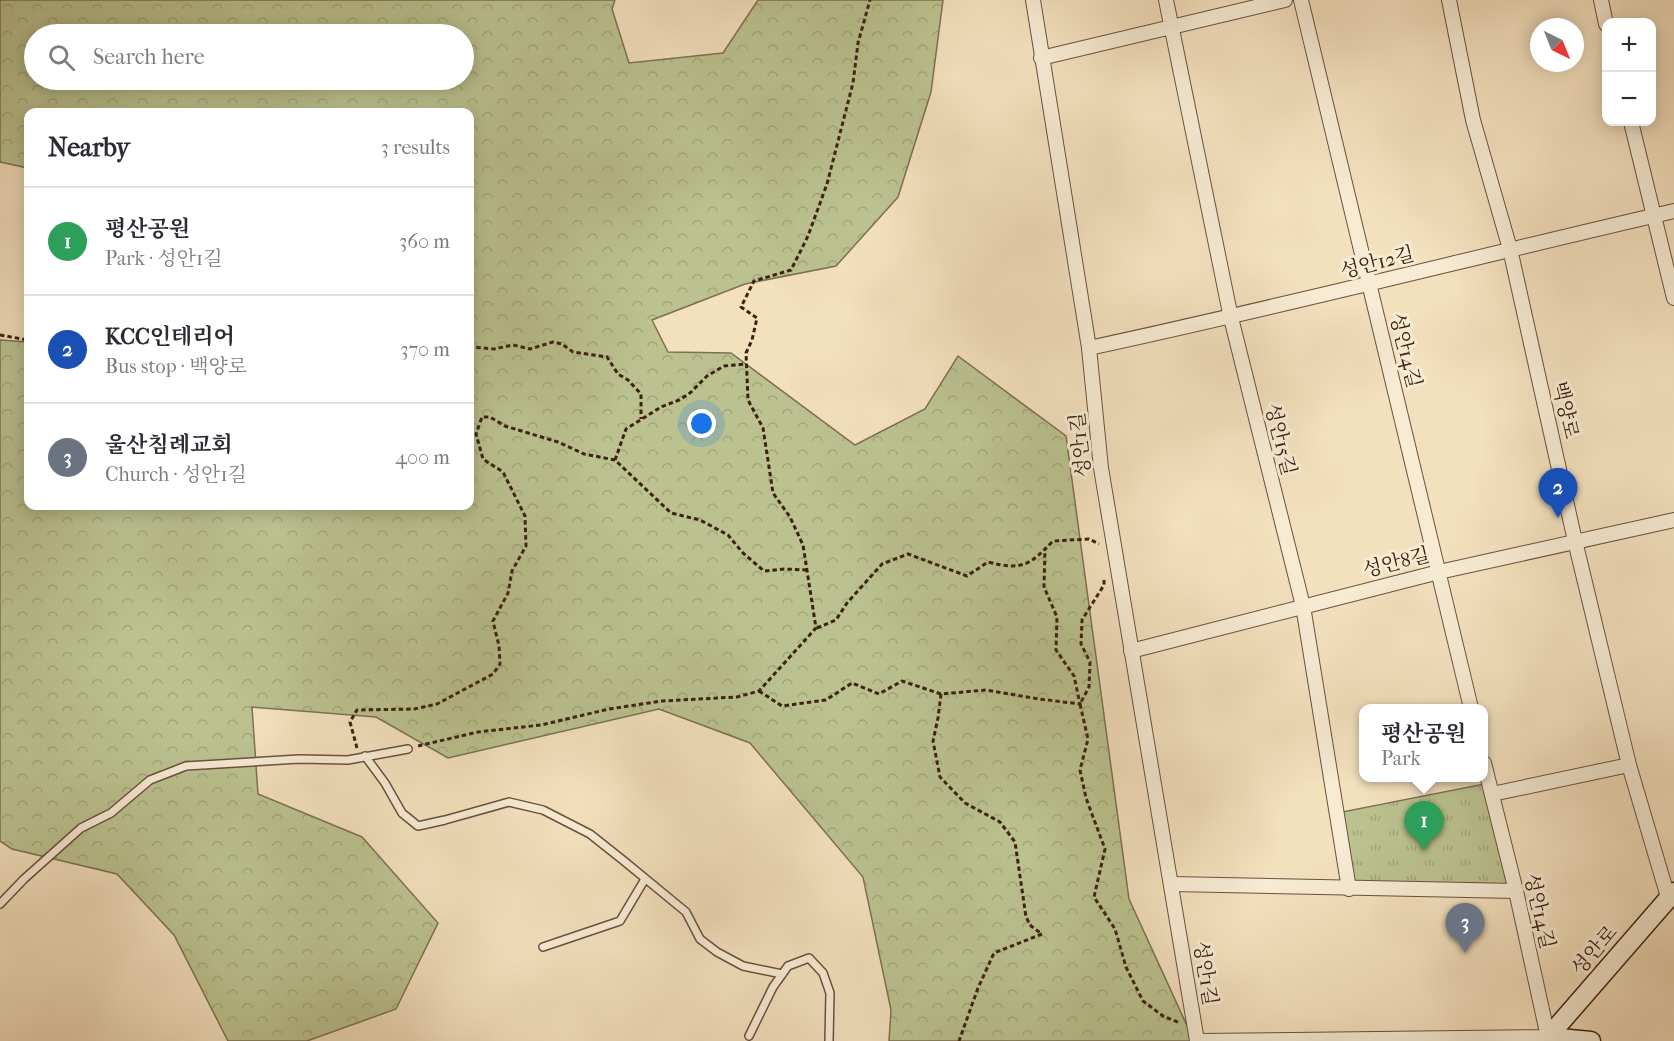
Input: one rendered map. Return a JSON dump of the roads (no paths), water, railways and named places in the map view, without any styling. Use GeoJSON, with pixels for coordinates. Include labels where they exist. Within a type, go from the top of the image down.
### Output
{"type":"FeatureCollection","features":[{"type":"Feature","properties":{"kind":"street","name":"성안1길"},"geometry":{"type":"LineString","coordinates":[[1033,0],[1089,348],[1101,468],[1114,552],[1197,1041],[1548,1038]]}},
{"type":"Feature","properties":{"kind":"street","name":"성안15길"},"geometry":{"type":"LineString","coordinates":[[1166,0],[1231,318],[1303,606],[1349,888]]}},
{"type":"Feature","properties":{"kind":"street"},"geometry":{"type":"LineString","coordinates":[[1041,58],[1285,0]]}},
{"type":"Feature","properties":{"kind":"street","name":"성안14길"},"geometry":{"type":"LineString","coordinates":[[1301,0],[1470,704]]}},
{"type":"Feature","properties":{"kind":"street","name":"백양로"},"geometry":{"type":"LineString","coordinates":[[1449,0],[1473,120],[1510,249],[1575,541],[1629,765],[1671,895]]}},
{"type":"Feature","properties":{"kind":"street"},"geometry":{"type":"LineString","coordinates":[[1600,0],[1604,18]]}},
{"type":"Feature","properties":{"kind":"street"},"geometry":{"type":"LineString","coordinates":[[1632,126],[1674,298]]}},
{"type":"Feature","properties":{"kind":"street","name":"성안12길"},"geometry":{"type":"LineString","coordinates":[[1089,348],[1231,318],[1674,211]]}},
{"type":"Feature","properties":{"kind":"street","name":"성안8길"},"geometry":{"type":"LineString","coordinates":[[1131,651],[1439,572],[1674,520]]}},
{"type":"Feature","properties":{"kind":"street"},"geometry":{"type":"LineString","coordinates":[[1491,794],[1629,765]]}},
{"type":"Feature","properties":{"kind":"street","name":"성안14길"},"geometry":{"type":"LineString","coordinates":[[1488,781],[1516,891],[1548,1038]]}},
{"type":"Feature","properties":{"kind":"street"},"geometry":{"type":"LineString","coordinates":[[1172,884],[1516,891]]}},
{"type":"Feature","properties":{"kind":"street","name":"성안로"},"geometry":{"type":"LineString","coordinates":[[1548,1038],[1671,895]]}},
{"type":"Feature","properties":{"kind":"street"},"geometry":{"type":"LineString","coordinates":[[1548,1038],[1591,1041]]}},
{"type":"Feature","properties":{"kind":"lane"},"geometry":{"type":"LineString","coordinates":[[0,904],[24,879],[81,828],[111,813],[150,780],[186,766],[299,759],[348,760],[408,748]]}},
{"type":"Feature","properties":{"kind":"lane"},"geometry":{"type":"LineString","coordinates":[[362,756],[385,783],[402,813],[418,826],[509,802],[543,810],[590,834],[686,912],[700,939],[717,952],[742,966],[782,974]]}},
{"type":"Feature","properties":{"kind":"lane"},"geometry":{"type":"LineString","coordinates":[[543,947],[620,921],[645,879]]}},
{"type":"Feature","properties":{"kind":"lane"},"geometry":{"type":"LineString","coordinates":[[749,1036],[760,1011],[788,966],[809,958],[823,973],[830,993],[829,1041]]}},
{"type":"Feature","properties":{"kind":"place","name":"KCC인테리어"},"geometry":{"type":"Point","coordinates":[1558,518]}},
{"type":"Feature","properties":{"kind":"place","name":"평산공원"},"geometry":{"type":"Point","coordinates":[1424,851]}},
{"type":"Feature","properties":{"kind":"place","name":"울산침례교회"},"geometry":{"type":"Point","coordinates":[1465,953]}}]}
